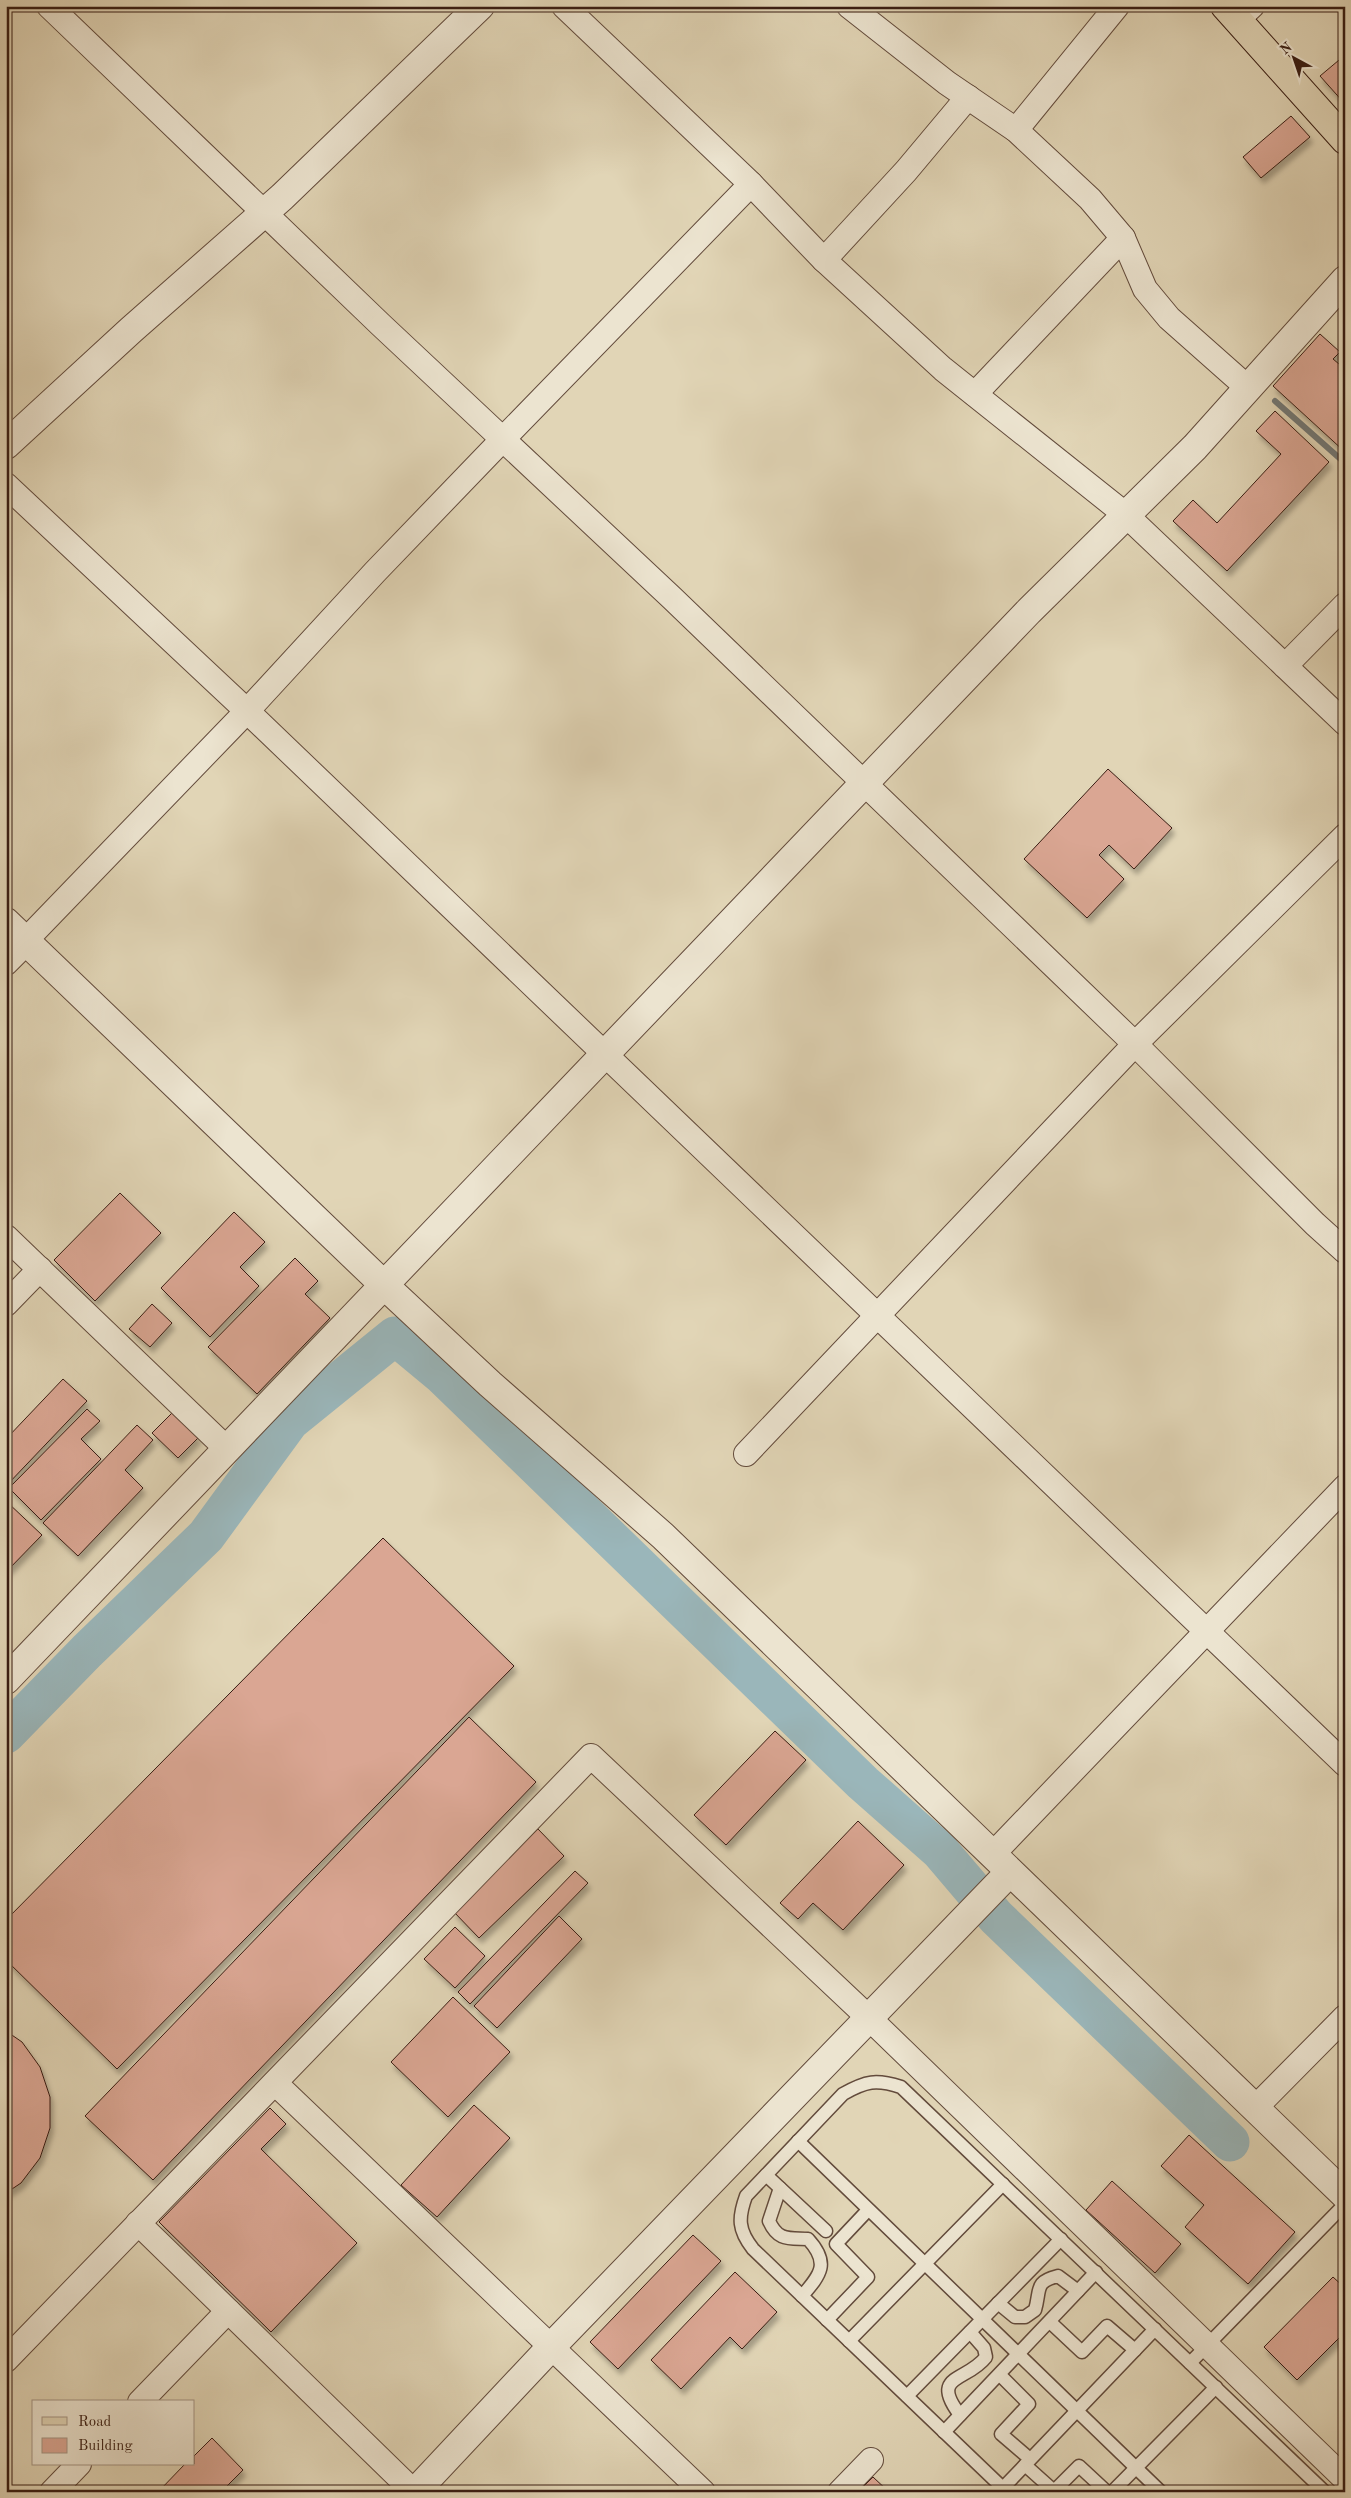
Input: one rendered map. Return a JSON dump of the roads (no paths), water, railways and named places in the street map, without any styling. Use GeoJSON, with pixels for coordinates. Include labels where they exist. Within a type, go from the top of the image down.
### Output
{"type":"FeatureCollection","features":[{"type":"Feature","properties":{"kind":"main road"},"geometry":{"type":"LineString","coordinates":[[1238,11],[1345,140]]}},
{"type":"Feature","properties":{"kind":"street"},"geometry":{"type":"LineString","coordinates":[[49,6],[265,212],[381,326],[503,439],[1136,1044],[1315,1224],[1345,1251]]}},
{"type":"Feature","properties":{"kind":"street"},"geometry":{"type":"LineString","coordinates":[[6,445],[131,330],[265,212],[480,6]]}},
{"type":"Feature","properties":{"kind":"street"},"geometry":{"type":"LineString","coordinates":[[564,6],[751,184],[824,260],[943,368],[1126,515],[1345,723]]}},
{"type":"Feature","properties":{"kind":"street"},"geometry":{"type":"LineString","coordinates":[[848,6],[968,97],[1016,130],[1090,199],[1123,238],[1145,289],[1169,318],[1248,388]]}},
{"type":"Feature","properties":{"kind":"street"},"geometry":{"type":"LineString","coordinates":[[1016,130],[1117,6]]}},
{"type":"Feature","properties":{"kind":"street"},"geometry":{"type":"LineString","coordinates":[[824,260],[906,171],[968,97]]}},
{"type":"Feature","properties":{"kind":"street"},"geometry":{"type":"LineString","coordinates":[[17,952],[247,711],[375,572],[751,184]]}},
{"type":"Feature","properties":{"kind":"street"},"geometry":{"type":"LineString","coordinates":[[975,394],[1123,238]]}},
{"type":"Feature","properties":{"kind":"street"},"geometry":{"type":"LineString","coordinates":[[6,1680],[1029,610],[1195,447],[1345,280]]}},
{"type":"Feature","properties":{"kind":"street"},"geometry":{"type":"LineString","coordinates":[[6,484],[247,711],[1345,1764]]}},
{"type":"Feature","properties":{"kind":"street"},"geometry":{"type":"LineString","coordinates":[[1285,666],[1345,605]]}},
{"type":"Feature","properties":{"kind":"street"},"geometry":{"type":"LineString","coordinates":[[746,1454],[1136,1044],[1345,836]]}},
{"type":"Feature","properties":{"kind":"street"},"geometry":{"type":"LineString","coordinates":[[6,922],[17,952],[384,1285],[490,1384],[663,1536],[1345,2194]]}},
{"type":"Feature","properties":{"kind":"street"},"geometry":{"type":"LineString","coordinates":[[6,1237],[227,1449]]}},
{"type":"Feature","properties":{"kind":"street"},"geometry":{"type":"LineString","coordinates":[[6,1304],[40,1269]]}},
{"type":"Feature","properties":{"kind":"street"},"geometry":{"type":"LineString","coordinates":[[138,2223],[415,2492],[552,2346],[990,1891],[1001,1863],[1207,1632],[1345,1487]]}},
{"type":"Feature","properties":{"kind":"street"},"geometry":{"type":"LineString","coordinates":[[6,2360],[591,1756],[869,2018],[1345,2479]]}},
{"type":"Feature","properties":{"kind":"street"},"geometry":{"type":"LineString","coordinates":[[1255,2108],[1345,2017]]}},
{"type":"Feature","properties":{"kind":"street"},"geometry":{"type":"LineString","coordinates":[[275,2082],[703,2492]]}},
{"type":"Feature","properties":{"kind":"street"},"geometry":{"type":"LineString","coordinates":[[142,2400],[228,2311]]}},
{"type":"Feature","properties":{"kind":"street"},"geometry":{"type":"LineString","coordinates":[[840,2492],[871,2460]]}},
{"type":"Feature","properties":{"kind":"street"},"geometry":{"type":"LineString","coordinates":[[52,2492],[77,2466]]}},
{"type":"Feature","properties":{"kind":"lane"},"geometry":{"type":"LineString","coordinates":[[1155,2329],[1028,2462],[1005,2490],[802,2296],[743,2236],[740,2213],[746,2196],[843,2094],[859,2085],[880,2080],[901,2086],[1326,2492]]}},
{"type":"Feature","properties":{"kind":"lane"},"geometry":{"type":"LineString","coordinates":[[798,2141],[924,2265],[1161,2492]]}},
{"type":"Feature","properties":{"kind":"lane"},"geometry":{"type":"LineString","coordinates":[[766,2175],[826,2231]]}},
{"type":"Feature","properties":{"kind":"lane"},"geometry":{"type":"LineString","coordinates":[[849,2341],[1003,2184]]}},
{"type":"Feature","properties":{"kind":"lane"},"geometry":{"type":"LineString","coordinates":[[780,2188],[769,2221],[774,2232],[784,2238],[808,2239],[818,2250],[822,2262],[818,2279],[802,2296]]}},
{"type":"Feature","properties":{"kind":"lane"},"geometry":{"type":"LineString","coordinates":[[1190,2363],[1345,2204]]}},
{"type":"Feature","properties":{"kind":"lane"},"geometry":{"type":"LineString","coordinates":[[827,2320],[868,2277],[836,2244],[868,2210]]}},
{"type":"Feature","properties":{"kind":"lane"},"geometry":{"type":"LineString","coordinates":[[907,2396],[1061,2239]]}},
{"type":"Feature","properties":{"kind":"lane"},"geometry":{"type":"LineString","coordinates":[[944,2432],[1096,2272]]}},
{"type":"Feature","properties":{"kind":"lane"},"geometry":{"type":"LineString","coordinates":[[998,2303],[1015,2317],[1026,2317],[1035,2310],[1039,2286],[1046,2279],[1058,2276],[1078,2291]]}},
{"type":"Feature","properties":{"kind":"lane"},"geometry":{"type":"LineString","coordinates":[[1050,2322],[1082,2352],[1107,2326],[1134,2350]]}},
{"type":"Feature","properties":{"kind":"lane"},"geometry":{"type":"LineString","coordinates":[[960,2415],[948,2393],[950,2384],[956,2377],[978,2368],[986,2357],[984,2348],[970,2332]]}},
{"type":"Feature","properties":{"kind":"lane"},"geometry":{"type":"LineString","coordinates":[[1000,2375],[1029,2404],[1001,2434],[1054,2490],[1079,2466],[1107,2492]]}},
{"type":"Feature","properties":{"kind":"lane"},"geometry":{"type":"LineString","coordinates":[[1112,2492],[1216,2387]]}},
{"type":"Feature","properties":{"kind":"waterway"},"geometry":{"type":"LineString","coordinates":[[1275,401],[1345,463]]}},
{"type":"Feature","properties":{"kind":"waterway"},"geometry":{"type":"LineString","coordinates":[[6,1734],[87,1651],[206,1536],[290,1421],[395,1336],[442,1375],[863,1783],[940,1851],[996,1917],[1230,2142]]}}]}
